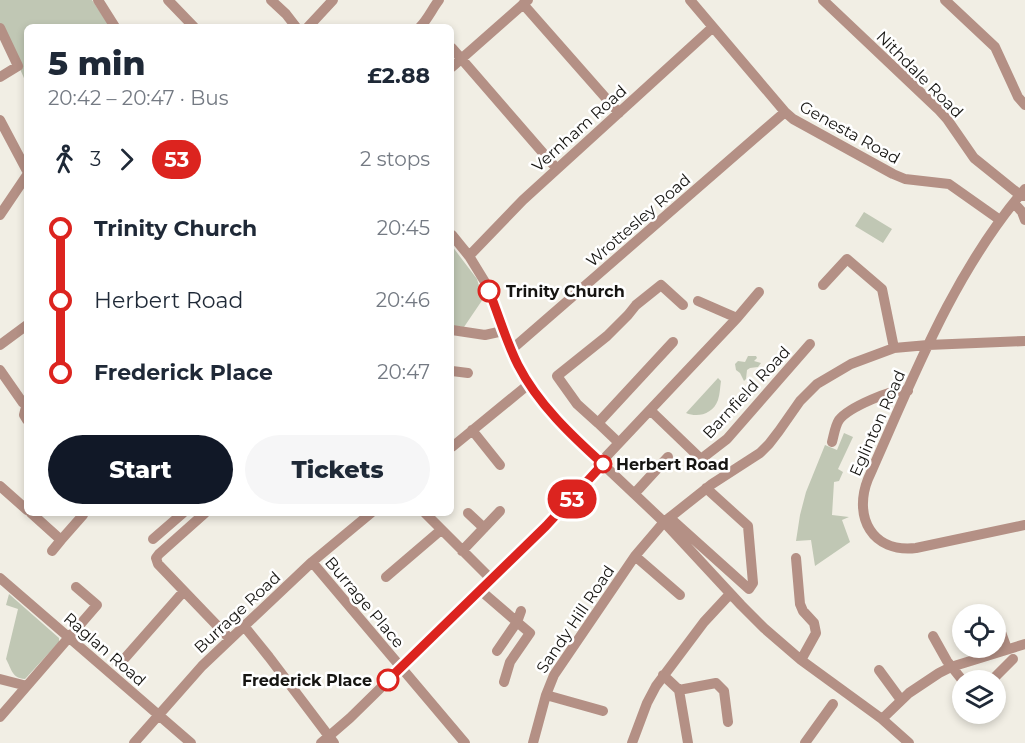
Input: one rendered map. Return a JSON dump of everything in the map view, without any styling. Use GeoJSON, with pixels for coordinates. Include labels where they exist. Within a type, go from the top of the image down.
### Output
{"type":"FeatureCollection","features":[{"type":"Feature","properties":{"kind":"street"},"geometry":{"type":"LineString","coordinates":[[98,0],[113,24]]}},
{"type":"Feature","properties":{"kind":"street"},"geometry":{"type":"LineString","coordinates":[[168,0],[191,24]]}},
{"type":"Feature","properties":{"kind":"street"},"geometry":{"type":"LineString","coordinates":[[271,0],[294,24]]}},
{"type":"Feature","properties":{"kind":"street"},"geometry":{"type":"LineString","coordinates":[[311,24],[333,0]]}},
{"type":"Feature","properties":{"kind":"street"},"geometry":{"type":"LineString","coordinates":[[427,24],[429,13],[439,0]]}},
{"type":"Feature","properties":{"kind":"street","name":"Genesta Road"},"geometry":{"type":"LineString","coordinates":[[690,0],[793,119],[893,174],[905,179],[949,184],[1000,220]]}},
{"type":"Feature","properties":{"kind":"street","name":"Nithdale Road"},"geometry":{"type":"LineString","coordinates":[[823,0],[938,109],[974,158],[1021,196],[1025,220]]}},
{"type":"Feature","properties":{"kind":"street"},"geometry":{"type":"LineString","coordinates":[[945,0],[995,47],[1018,97],[1025,105]]}},
{"type":"Feature","properties":{"kind":"street"},"geometry":{"type":"LineString","coordinates":[[454,65],[525,2],[619,113]]}},
{"type":"Feature","properties":{"kind":"street","name":"Vernham Road"},"geometry":{"type":"LineString","coordinates":[[469,256],[557,168],[713,27]]}},
{"type":"Feature","properties":{"kind":"street"},"geometry":{"type":"LineString","coordinates":[[0,28],[18,66],[0,76]]}},
{"type":"Feature","properties":{"kind":"street"},"geometry":{"type":"LineString","coordinates":[[454,50],[557,168]]}},
{"type":"Feature","properties":{"kind":"street","name":"Wrottesley Road"},"geometry":{"type":"LineString","coordinates":[[511,350],[785,112]]}},
{"type":"Feature","properties":{"kind":"street"},"geometry":{"type":"LineString","coordinates":[[0,120],[24,167]]}},
{"type":"Feature","properties":{"kind":"street"},"geometry":{"type":"LineString","coordinates":[[0,215],[24,178]]}},
{"type":"Feature","properties":{"kind":"street","name":"Eglinton Road"},"geometry":{"type":"LineString","coordinates":[[1021,196],[1000,220],[960,282],[928,345],[865,487],[862,507],[870,530],[884,543],[908,549],[1025,525]]}},
{"type":"Feature","properties":{"kind":"street"},"geometry":{"type":"LineString","coordinates":[[454,237],[485,282],[511,350],[529,384],[554,417],[635,494],[667,520],[730,594],[764,628],[801,660],[882,719],[909,743]]}},
{"type":"Feature","properties":{"kind":"street"},"geometry":{"type":"LineString","coordinates":[[824,285],[847,259],[882,289],[894,348]]}},
{"type":"Feature","properties":{"kind":"street"},"geometry":{"type":"LineString","coordinates":[[619,443],[577,404],[557,376],[607,336],[636,305],[661,285],[683,305]]}},
{"type":"Feature","properties":{"kind":"street"},"geometry":{"type":"LineString","coordinates":[[244,626],[269,657],[328,741],[546,526],[619,443],[759,292]]}},
{"type":"Feature","properties":{"kind":"street"},"geometry":{"type":"LineString","coordinates":[[698,301],[737,318]]}},
{"type":"Feature","properties":{"kind":"street"},"geometry":{"type":"LineString","coordinates":[[0,345],[24,327]]}},
{"type":"Feature","properties":{"kind":"street"},"geometry":{"type":"LineString","coordinates":[[454,330],[485,334],[503,331]]}},
{"type":"Feature","properties":{"kind":"street"},"geometry":{"type":"LineString","coordinates":[[667,520],[706,488],[769,444],[800,401],[817,384],[851,364],[894,348],[1025,341]]}},
{"type":"Feature","properties":{"kind":"street"},"geometry":{"type":"LineString","coordinates":[[598,423],[673,342]]}},
{"type":"Feature","properties":{"kind":"street","name":"Barnfield Road"},"geometry":{"type":"LineString","coordinates":[[650,410],[701,459],[727,439],[810,344]]}},
{"type":"Feature","properties":{"kind":"street"},"geometry":{"type":"LineString","coordinates":[[0,369],[24,403]]}},
{"type":"Feature","properties":{"kind":"street"},"geometry":{"type":"LineString","coordinates":[[454,371],[468,373]]}},
{"type":"Feature","properties":{"kind":"street"},"geometry":{"type":"LineString","coordinates":[[454,445],[529,384]]}},
{"type":"Feature","properties":{"kind":"street"},"geometry":{"type":"LineString","coordinates":[[832,442],[835,428],[848,412],[865,402],[902,389],[908,391]]}},
{"type":"Feature","properties":{"kind":"street"},"geometry":{"type":"LineString","coordinates":[[472,430],[500,465]]}},
{"type":"Feature","properties":{"kind":"street"},"geometry":{"type":"LineString","coordinates":[[635,494],[668,458]]}},
{"type":"Feature","properties":{"kind":"street"},"geometry":{"type":"LineString","coordinates":[[0,486],[24,507]]}},
{"type":"Feature","properties":{"kind":"street"},"geometry":{"type":"LineString","coordinates":[[667,520],[679,526],[749,589],[753,583],[748,526],[706,488]]}},
{"type":"Feature","properties":{"kind":"street"},"geometry":{"type":"LineString","coordinates":[[462,551],[500,511]]}},
{"type":"Feature","properties":{"kind":"street"},"geometry":{"type":"LineString","coordinates":[[468,513],[484,528]]}},
{"type":"Feature","properties":{"kind":"street"},"geometry":{"type":"LineString","coordinates":[[34,516],[62,540]]}},
{"type":"Feature","properties":{"kind":"street"},"geometry":{"type":"LineString","coordinates":[[52,551],[82,516]]}},
{"type":"Feature","properties":{"kind":"street"},"geometry":{"type":"LineString","coordinates":[[153,539],[180,516]]}},
{"type":"Feature","properties":{"kind":"street"},"geometry":{"type":"LineString","coordinates":[[202,516],[156,558],[158,564],[230,639]]}},
{"type":"Feature","properties":{"kind":"street","name":"Burrage Road"},"geometry":{"type":"LineString","coordinates":[[134,743],[202,666],[312,562],[367,516]]}},
{"type":"Feature","properties":{"kind":"street"},"geometry":{"type":"LineString","coordinates":[[428,516],[491,579]]}},
{"type":"Feature","properties":{"kind":"street","name":"Sandy Hill Road"},"geometry":{"type":"LineString","coordinates":[[533,743],[554,675],[635,555],[667,520]]}},
{"type":"Feature","properties":{"kind":"street"},"geometry":{"type":"LineString","coordinates":[[386,577],[441,530]]}},
{"type":"Feature","properties":{"kind":"street"},"geometry":{"type":"LineString","coordinates":[[635,555],[680,595]]}},
{"type":"Feature","properties":{"kind":"street"},"geometry":{"type":"LineString","coordinates":[[796,558],[800,604],[814,623],[816,633],[801,660]]}},
{"type":"Feature","properties":{"kind":"street","name":"Burrage Place"},"geometry":{"type":"LineString","coordinates":[[312,562],[465,743]]}},
{"type":"Feature","properties":{"kind":"street","name":"Raglan Road"},"geometry":{"type":"LineString","coordinates":[[0,578],[190,743]]}},
{"type":"Feature","properties":{"kind":"street"},"geometry":{"type":"LineString","coordinates":[[0,717],[98,605],[76,587]]}},
{"type":"Feature","properties":{"kind":"street"},"geometry":{"type":"LineString","coordinates":[[480,590],[530,633],[510,662],[504,682]]}},
{"type":"Feature","properties":{"kind":"street"},"geometry":{"type":"LineString","coordinates":[[125,658],[184,591]]}},
{"type":"Feature","properties":{"kind":"street"},"geometry":{"type":"LineString","coordinates":[[632,743],[647,703],[663,675],[704,622],[730,594]]}},
{"type":"Feature","properties":{"kind":"street"},"geometry":{"type":"LineString","coordinates":[[497,651],[517,622],[521,611]]}},
{"type":"Feature","properties":{"kind":"street"},"geometry":{"type":"LineString","coordinates":[[933,636],[954,670]]}},
{"type":"Feature","properties":{"kind":"street"},"geometry":{"type":"LineString","coordinates":[[882,719],[901,699],[939,673],[951,667],[1025,644]]}},
{"type":"Feature","properties":{"kind":"street"},"geometry":{"type":"LineString","coordinates":[[1002,670],[1014,659]]}},
{"type":"Feature","properties":{"kind":"street"},"geometry":{"type":"LineString","coordinates":[[663,675],[679,690],[688,743]]}},
{"type":"Feature","properties":{"kind":"street"},"geometry":{"type":"LineString","coordinates":[[879,676],[901,699]]}},
{"type":"Feature","properties":{"kind":"street"},"geometry":{"type":"LineString","coordinates":[[0,679],[27,686]]}},
{"type":"Feature","properties":{"kind":"street"},"geometry":{"type":"LineString","coordinates":[[679,690],[716,683],[724,691],[728,722]]}},
{"type":"Feature","properties":{"kind":"street"},"geometry":{"type":"LineString","coordinates":[[546,695],[603,711]]}},
{"type":"Feature","properties":{"kind":"street"},"geometry":{"type":"LineString","coordinates":[[804,743],[833,704]]}},
{"type":"Feature","properties":{"kind":"green space"},"geometry":{"type":"Polygon","coordinates":[[[0,0],[92,0],[108,24],[24,24],[24,78],[0,23],[0,0]]]}},
{"type":"Feature","properties":{"kind":"green space"},"geometry":{"type":"Polygon","coordinates":[[[864,212],[892,229],[883,243],[855,226],[864,212]]]}},
{"type":"Feature","properties":{"kind":"green space"},"geometry":{"type":"Polygon","coordinates":[[[454,249],[477,279],[483,299],[464,327],[454,326],[454,249]]]}},
{"type":"Feature","properties":{"kind":"green space"},"geometry":{"type":"Polygon","coordinates":[[[748,356],[756,356],[754,361],[761,363],[758,367],[747,370],[744,381],[736,370],[735,364],[738,361],[745,362],[748,356]]]}},
{"type":"Feature","properties":{"kind":"green space"},"geometry":{"type":"Polygon","coordinates":[[[718,378],[721,381],[719,395],[713,409],[700,415],[686,413],[718,378]]]}},
{"type":"Feature","properties":{"kind":"green space"},"geometry":{"type":"Polygon","coordinates":[[[844,433],[853,437],[838,469],[843,472],[839,481],[834,482],[832,515],[849,517],[842,520],[850,542],[815,566],[811,540],[796,541],[800,515],[806,492],[825,445],[837,450],[844,433]]]}},
{"type":"Feature","properties":{"kind":"green space"},"geometry":{"type":"Polygon","coordinates":[[[9,594],[59,638],[59,642],[25,679],[15,675],[6,659],[18,609],[6,605],[9,594]]]}},
{"type":"Feature","properties":{"kind":"bus line","name":"53"},"geometry":{"type":"LineString","coordinates":[[388,680],[546,526],[603,464],[554,417],[529,384],[511,350],[489,291]]}},
{"type":"Feature","properties":{"kind":"place","name":"Trinity Church"},"geometry":{"type":"Point","coordinates":[489,291]}},
{"type":"Feature","properties":{"kind":"place","name":"Herbert Road"},"geometry":{"type":"Point","coordinates":[603,464]}},
{"type":"Feature","properties":{"kind":"place","name":"Frederick Place"},"geometry":{"type":"Point","coordinates":[388,680]}}]}
